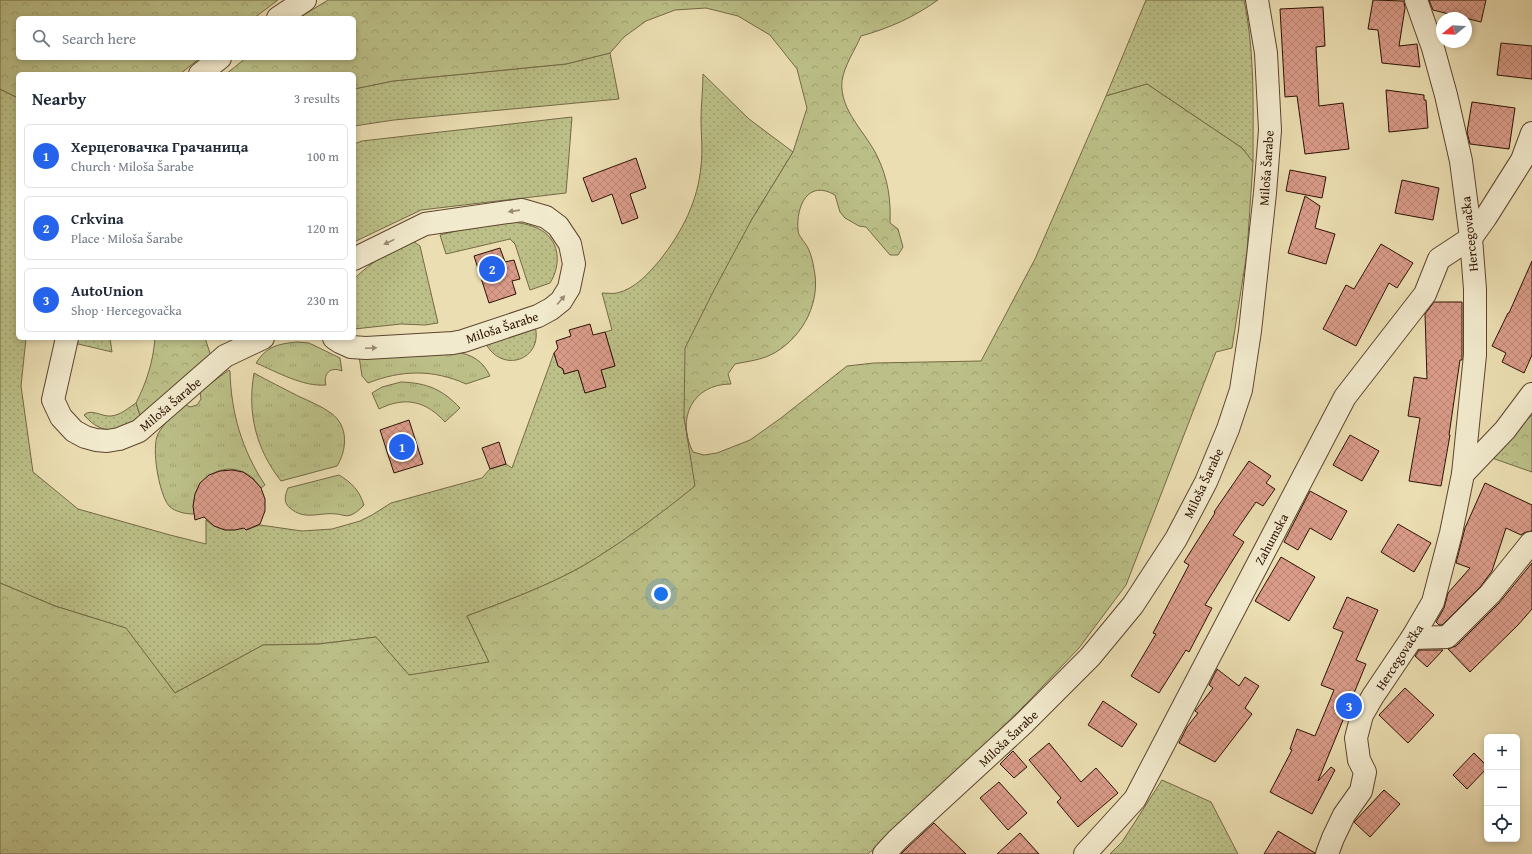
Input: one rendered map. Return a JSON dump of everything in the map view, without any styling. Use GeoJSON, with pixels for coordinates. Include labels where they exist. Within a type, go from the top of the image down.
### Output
{"type":"FeatureCollection","features":[{"type":"Feature","properties":{"kind":"street"},"geometry":{"type":"LineString","coordinates":[[281,16],[305,0]]}},
{"type":"Feature","properties":{"kind":"street","name":"Miloša Šarabe"},"geometry":{"type":"LineString","coordinates":[[884,854],[898,839],[1023,724],[1090,657],[1133,605],[1176,539],[1206,482],[1228,429],[1241,390],[1250,331],[1265,193],[1270,130],[1266,53],[1257,0]]}},
{"type":"Feature","properties":{"kind":"street","name":"Hercegovačka"},"geometry":{"type":"LineString","coordinates":[[1327,854],[1344,815],[1361,791],[1364,772],[1359,760],[1356,738],[1362,715],[1412,638],[1432,602],[1451,533],[1463,474],[1475,355],[1475,289],[1471,238],[1461,161],[1446,94],[1433,48],[1416,0]]}},
{"type":"Feature","properties":{"kind":"street"},"geometry":{"type":"LineString","coordinates":[[202,72],[218,60]]}},
{"type":"Feature","properties":{"kind":"street"},"geometry":{"type":"LineString","coordinates":[[1471,238],[1522,160],[1532,133]]}},
{"type":"Feature","properties":{"kind":"street","name":"Miloša Šarabe"},"geometry":{"type":"LineString","coordinates":[[337,340],[351,347],[366,348],[453,343],[463,341],[538,316],[551,309],[561,301],[570,288],[574,264],[570,244],[558,226],[546,217],[522,210],[424,224],[356,258]]}},
{"type":"Feature","properties":{"kind":"street","name":"Zahumska"},"geometry":{"type":"LineString","coordinates":[[1086,854],[1135,799],[1345,397],[1425,294],[1439,259],[1471,238]]}},
{"type":"Feature","properties":{"kind":"street","name":"Miloša Šarabe"},"geometry":{"type":"LineString","coordinates":[[67,340],[54,400],[56,409],[74,431],[96,440],[107,441],[119,439],[139,431],[225,356],[259,340]]}},
{"type":"Feature","properties":{"kind":"street"},"geometry":{"type":"LineString","coordinates":[[1463,474],[1505,430],[1532,394]]}},
{"type":"Feature","properties":{"kind":"street"},"geometry":{"type":"LineString","coordinates":[[1412,638],[1447,637],[1490,594],[1531,543]]}},
{"type":"Feature","properties":{"kind":"green space"},"geometry":{"type":"Polygon","coordinates":[[[0,0],[278,0],[257,16],[16,16],[16,60],[198,60],[182,72],[16,72],[16,97],[0,89],[0,0]]]}},
{"type":"Feature","properties":{"kind":"green space"},"geometry":{"type":"Polygon","coordinates":[[[328,0],[938,0],[920,12],[901,21],[861,36],[847,64],[842,81],[842,92],[849,112],[873,149],[884,174],[890,206],[890,223],[898,229],[903,247],[898,255],[890,255],[866,227],[859,226],[845,218],[840,212],[835,195],[826,191],[818,190],[811,193],[806,198],[799,212],[798,230],[810,253],[816,281],[815,293],[808,316],[802,327],[786,345],[766,357],[735,364],[728,374],[731,384],[717,386],[706,390],[697,397],[687,416],[686,427],[688,440],[693,452],[704,455],[717,453],[750,440],[781,418],[847,366],[874,363],[981,361],[1035,259],[1106,96],[1147,84],[1242,148],[1253,162],[1247,252],[1232,348],[1216,352],[1126,585],[1079,648],[1024,706],[911,816],[868,854],[0,854],[0,583],[55,606],[126,628],[175,693],[263,645],[319,644],[376,637],[409,675],[489,662],[467,616],[539,587],[581,567],[640,528],[695,486],[684,417],[685,348],[752,219],[793,152],[807,108],[797,69],[770,35],[738,16],[706,8],[675,10],[646,21],[624,37],[610,53],[566,64],[393,81],[356,89],[356,72],[228,72],[244,60],[356,60],[356,16],[302,16],[328,0]]]}},
{"type":"Feature","properties":{"kind":"green space"},"geometry":{"type":"Polygon","coordinates":[[[1146,0],[1244,0],[1248,20],[1252,60],[1253,162],[1242,148],[1147,84],[1106,96],[1146,0]]]}},
{"type":"Feature","properties":{"kind":"green space"},"geometry":{"type":"Polygon","coordinates":[[[610,53],[619,99],[394,120],[356,126],[356,89],[393,81],[566,64],[610,53]]]}},
{"type":"Feature","properties":{"kind":"green space"},"geometry":{"type":"Polygon","coordinates":[[[703,74],[749,119],[793,152],[752,219],[684,417],[696,486],[640,529],[581,567],[539,587],[467,616],[489,662],[409,676],[376,637],[319,644],[263,645],[175,693],[125,628],[55,606],[0,583],[0,89],[16,97],[16,340],[26,340],[21,386],[33,472],[78,509],[206,544],[206,520],[214,526],[228,530],[243,527],[246,530],[260,525],[302,531],[332,529],[360,521],[391,503],[482,478],[490,469],[506,464],[512,468],[554,353],[558,366],[563,369],[564,374],[578,370],[585,393],[606,387],[601,370],[615,366],[605,332],[612,330],[602,293],[624,291],[641,280],[656,265],[682,227],[693,204],[699,179],[702,149],[701,114],[703,74]]]}},
{"type":"Feature","properties":{"kind":"green space"},"geometry":{"type":"Polygon","coordinates":[[[572,117],[566,193],[421,210],[356,241],[356,143],[362,141],[572,117]]]}},
{"type":"Feature","properties":{"kind":"green space"},"geometry":{"type":"Polygon","coordinates":[[[500,220],[533,226],[545,232],[550,238],[557,252],[557,260],[554,276],[550,283],[530,290],[515,244],[510,239],[446,254],[440,235],[500,220]]]}},
{"type":"Feature","properties":{"kind":"green space"},"geometry":{"type":"Polygon","coordinates":[[[414,242],[420,246],[438,323],[425,325],[401,324],[356,329],[356,277],[367,267],[398,248],[414,242]]]}},
{"type":"Feature","properties":{"kind":"green space"},"geometry":{"type":"Polygon","coordinates":[[[535,326],[536,338],[533,347],[527,355],[519,359],[510,360],[501,358],[492,352],[485,342],[535,326]]]}},
{"type":"Feature","properties":{"kind":"green space"},"geometry":{"type":"Polygon","coordinates":[[[75,340],[110,340],[112,352],[74,343],[75,340]]]}},
{"type":"Feature","properties":{"kind":"green space"},"geometry":{"type":"Polygon","coordinates":[[[155,340],[206,340],[211,356],[142,421],[136,403],[149,371],[155,340]]]}},
{"type":"Feature","properties":{"kind":"green space"},"geometry":{"type":"Polygon","coordinates":[[[297,342],[309,343],[340,358],[342,371],[331,370],[328,372],[326,377],[326,385],[317,385],[308,384],[290,378],[256,363],[269,349],[279,345],[297,342]]]}},
{"type":"Feature","properties":{"kind":"green space"},"geometry":{"type":"Polygon","coordinates":[[[455,352],[467,354],[476,359],[484,366],[490,376],[466,384],[441,376],[417,373],[393,376],[368,383],[362,376],[359,356],[455,352]]]}},
{"type":"Feature","properties":{"kind":"green space"},"geometry":{"type":"Polygon","coordinates":[[[229,370],[235,416],[239,431],[250,458],[265,485],[261,488],[253,478],[242,472],[231,469],[221,470],[211,475],[203,482],[197,491],[194,502],[194,514],[177,511],[171,508],[165,500],[159,482],[155,449],[158,434],[166,422],[184,404],[190,407],[197,405],[201,399],[200,391],[229,370]]]}},
{"type":"Feature","properties":{"kind":"green space"},"geometry":{"type":"Polygon","coordinates":[[[254,373],[323,408],[337,418],[343,431],[344,446],[343,453],[337,466],[281,481],[265,456],[256,430],[252,402],[254,373]]]}},
{"type":"Feature","properties":{"kind":"green space"},"geometry":{"type":"Polygon","coordinates":[[[401,382],[419,384],[434,388],[447,396],[460,408],[445,422],[430,409],[415,403],[398,403],[379,409],[372,393],[382,387],[401,382]]]}},
{"type":"Feature","properties":{"kind":"green space"},"geometry":{"type":"Polygon","coordinates":[[[136,403],[142,421],[118,429],[112,430],[98,427],[84,415],[90,412],[111,416],[124,411],[136,403]]]}},
{"type":"Feature","properties":{"kind":"green space"},"geometry":{"type":"Polygon","coordinates":[[[1532,415],[1532,472],[1489,457],[1532,415]]]}},
{"type":"Feature","properties":{"kind":"green space"},"geometry":{"type":"Polygon","coordinates":[[[339,475],[354,487],[360,495],[364,505],[353,514],[347,516],[338,514],[307,515],[296,512],[286,504],[285,496],[288,488],[339,475]]]}},
{"type":"Feature","properties":{"kind":"green space"},"geometry":{"type":"Polygon","coordinates":[[[1162,780],[1211,802],[1238,854],[1110,854],[1122,842],[1162,780]]]}},
{"type":"Feature","properties":{"kind":"building"},"geometry":{"type":"Polygon","coordinates":[[[1373,0],[1404,1],[1405,8],[1399,46],[1417,44],[1420,67],[1382,63],[1378,30],[1368,29],[1373,0]]]}},
{"type":"Feature","properties":{"kind":"building"},"geometry":{"type":"Polygon","coordinates":[[[1429,0],[1486,0],[1481,22],[1472,20],[1472,12],[1441,12],[1433,10],[1429,0]]]}},
{"type":"Feature","properties":{"kind":"building"},"geometry":{"type":"Polygon","coordinates":[[[1323,7],[1325,46],[1316,47],[1319,106],[1343,103],[1349,149],[1305,154],[1297,96],[1285,97],[1280,9],[1323,7]]]}},
{"type":"Feature","properties":{"kind":"building"},"geometry":{"type":"Polygon","coordinates":[[[1501,43],[1532,46],[1532,79],[1497,75],[1501,43]]]}},
{"type":"Feature","properties":{"kind":"building"},"geometry":{"type":"Polygon","coordinates":[[[1386,90],[1424,95],[1424,100],[1426,100],[1428,128],[1389,132],[1386,90]]]}},
{"type":"Feature","properties":{"kind":"building"},"geometry":{"type":"Polygon","coordinates":[[[1472,102],[1515,108],[1509,149],[1470,144],[1467,132],[1472,102]]]}},
{"type":"Feature","properties":{"kind":"building"},"geometry":{"type":"Polygon","coordinates":[[[636,158],[646,188],[630,194],[638,218],[622,224],[612,194],[592,202],[583,178],[636,158]]]}},
{"type":"Feature","properties":{"kind":"building"},"geometry":{"type":"Polygon","coordinates":[[[1290,170],[1326,177],[1322,198],[1286,191],[1290,170]]]}},
{"type":"Feature","properties":{"kind":"building"},"geometry":{"type":"Polygon","coordinates":[[[1402,180],[1439,188],[1433,220],[1395,213],[1402,180]]]}},
{"type":"Feature","properties":{"kind":"building"},"geometry":{"type":"Polygon","coordinates":[[[1305,196],[1320,206],[1315,228],[1335,234],[1326,264],[1288,253],[1305,196]]]}},
{"type":"Feature","properties":{"kind":"building"},"geometry":{"type":"Polygon","coordinates":[[[1381,244],[1413,263],[1397,288],[1389,283],[1356,346],[1323,329],[1346,285],[1354,289],[1381,244]]]}},
{"type":"Feature","properties":{"kind":"building"},"geometry":{"type":"Polygon","coordinates":[[[500,248],[505,262],[514,260],[520,279],[512,281],[516,294],[489,303],[474,256],[500,248]]]}},
{"type":"Feature","properties":{"kind":"building"},"geometry":{"type":"Polygon","coordinates":[[[1532,261],[1532,355],[1524,373],[1502,362],[1506,353],[1492,346],[1509,313],[1532,261]]]}},
{"type":"Feature","properties":{"kind":"building"},"geometry":{"type":"Polygon","coordinates":[[[1434,302],[1462,302],[1462,360],[1460,360],[1450,435],[1441,486],[1409,481],[1420,418],[1408,416],[1414,377],[1427,379],[1425,314],[1434,302]]]}},
{"type":"Feature","properties":{"kind":"building"},"geometry":{"type":"Polygon","coordinates":[[[590,324],[593,335],[605,332],[615,366],[601,370],[606,387],[585,393],[578,370],[564,374],[563,369],[558,366],[554,353],[558,348],[556,341],[571,336],[569,330],[590,324]]]}},
{"type":"Feature","properties":{"kind":"building"},"geometry":{"type":"Polygon","coordinates":[[[409,420],[423,464],[394,473],[380,430],[409,420]]]}},
{"type":"Feature","properties":{"kind":"building"},"geometry":{"type":"Polygon","coordinates":[[[1350,435],[1379,451],[1362,481],[1333,465],[1350,435]]]}},
{"type":"Feature","properties":{"kind":"building"},"geometry":{"type":"Polygon","coordinates":[[[499,442],[506,464],[490,469],[482,448],[499,442]]]}},
{"type":"Feature","properties":{"kind":"building"},"geometry":{"type":"Polygon","coordinates":[[[1249,461],[1271,476],[1266,483],[1275,489],[1263,506],[1256,502],[1233,535],[1244,542],[1205,605],[1212,608],[1189,652],[1186,650],[1159,693],[1131,676],[1156,634],[1153,633],[1189,565],[1184,562],[1215,513],[1214,512],[1249,461]]]}},
{"type":"Feature","properties":{"kind":"building"},"geometry":{"type":"Polygon","coordinates":[[[232,470],[243,472],[253,479],[261,488],[265,499],[265,511],[260,524],[246,530],[244,528],[225,530],[214,526],[204,517],[195,520],[193,506],[195,494],[200,483],[209,475],[220,471],[232,470]]]}},
{"type":"Feature","properties":{"kind":"building"},"geometry":{"type":"Polygon","coordinates":[[[1485,483],[1532,505],[1532,531],[1521,535],[1506,528],[1492,571],[1481,586],[1442,625],[1439,625],[1436,622],[1444,608],[1448,593],[1470,568],[1456,563],[1465,528],[1485,483]]]}},
{"type":"Feature","properties":{"kind":"building"},"geometry":{"type":"Polygon","coordinates":[[[1310,491],[1347,511],[1331,540],[1310,528],[1298,550],[1284,542],[1310,491]]]}},
{"type":"Feature","properties":{"kind":"building"},"geometry":{"type":"Polygon","coordinates":[[[1398,524],[1431,543],[1414,572],[1381,552],[1398,524]]]}},
{"type":"Feature","properties":{"kind":"building"},"geometry":{"type":"Polygon","coordinates":[[[1281,557],[1315,577],[1289,621],[1255,601],[1281,557]]]}},
{"type":"Feature","properties":{"kind":"building"},"geometry":{"type":"Polygon","coordinates":[[[1532,563],[1532,609],[1518,625],[1470,672],[1448,649],[1456,646],[1499,603],[1532,563]]]}},
{"type":"Feature","properties":{"kind":"building"},"geometry":{"type":"Polygon","coordinates":[[[1347,597],[1378,610],[1356,660],[1366,664],[1318,781],[1331,767],[1335,770],[1312,814],[1270,792],[1292,750],[1290,749],[1297,729],[1315,736],[1334,690],[1321,685],[1343,632],[1333,628],[1347,597]]]}},
{"type":"Feature","properties":{"kind":"building"},"geometry":{"type":"Polygon","coordinates":[[[1419,650],[1443,650],[1427,667],[1415,656],[1419,650]]]}},
{"type":"Feature","properties":{"kind":"building"},"geometry":{"type":"Polygon","coordinates":[[[1217,669],[1239,686],[1245,677],[1259,686],[1245,708],[1252,714],[1215,762],[1179,743],[1187,727],[1198,713],[1195,711],[1213,688],[1209,685],[1217,669]]]}},
{"type":"Feature","properties":{"kind":"building"},"geometry":{"type":"Polygon","coordinates":[[[1405,688],[1434,715],[1408,743],[1379,715],[1405,688]]]}},
{"type":"Feature","properties":{"kind":"building"},"geometry":{"type":"Polygon","coordinates":[[[1103,701],[1137,724],[1122,747],[1088,725],[1103,701]]]}},
{"type":"Feature","properties":{"kind":"building"},"geometry":{"type":"Polygon","coordinates":[[[1049,743],[1081,782],[1096,768],[1118,793],[1078,827],[1057,802],[1061,798],[1029,760],[1049,743]]]}},
{"type":"Feature","properties":{"kind":"building"},"geometry":{"type":"Polygon","coordinates":[[[1013,751],[1027,767],[1014,778],[1000,764],[1013,751]]]}},
{"type":"Feature","properties":{"kind":"building"},"geometry":{"type":"Polygon","coordinates":[[[1474,753],[1484,763],[1484,771],[1467,789],[1453,775],[1474,753]]]}},
{"type":"Feature","properties":{"kind":"building"},"geometry":{"type":"Polygon","coordinates":[[[999,782],[1027,813],[1008,830],[980,798],[999,782]]]}},
{"type":"Feature","properties":{"kind":"building"},"geometry":{"type":"Polygon","coordinates":[[[1384,790],[1400,804],[1370,837],[1354,822],[1384,790]]]}},
{"type":"Feature","properties":{"kind":"building"},"geometry":{"type":"Polygon","coordinates":[[[934,823],[966,854],[901,854],[907,848],[934,823]]]}},
{"type":"Feature","properties":{"kind":"building"},"geometry":{"type":"Polygon","coordinates":[[[1278,831],[1315,853],[1315,854],[1264,854],[1278,831]]]}},
{"type":"Feature","properties":{"kind":"building"},"geometry":{"type":"Polygon","coordinates":[[[1020,833],[1039,854],[997,854],[1020,833]]]}},
{"type":"Feature","properties":{"kind":"place","name":"Crkvina"},"geometry":{"type":"Point","coordinates":[492,269]}},
{"type":"Feature","properties":{"kind":"place","name":"Херцеговачка Грачаница"},"geometry":{"type":"Point","coordinates":[402,447]}},
{"type":"Feature","properties":{"kind":"place","name":"AutoUnion"},"geometry":{"type":"Point","coordinates":[1349,706]}}]}
